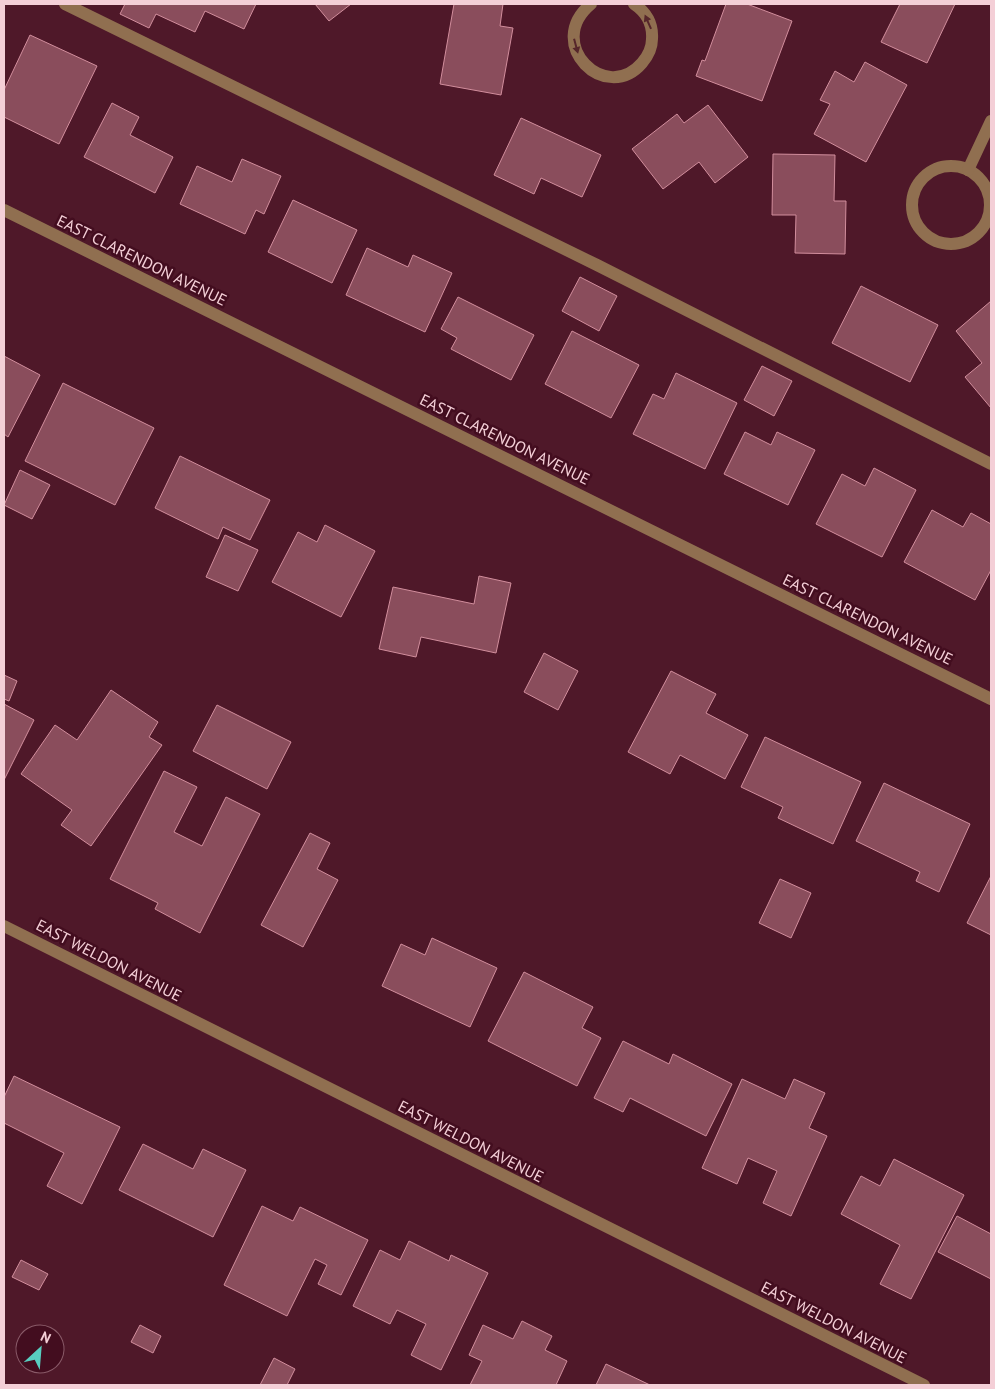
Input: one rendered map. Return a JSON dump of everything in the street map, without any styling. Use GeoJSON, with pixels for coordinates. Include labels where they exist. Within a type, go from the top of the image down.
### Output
{"type":"FeatureCollection","features":[{"type":"Feature","properties":{"kind":"street"},"geometry":{"type":"LineString","coordinates":[[65,4],[597,265],[991,464]]}},
{"type":"Feature","properties":{"kind":"street"},"geometry":{"type":"LineString","coordinates":[[591,4],[582,11],[576,22],[573,35],[575,48],[580,60],[589,69],[601,75],[614,77],[627,74],[638,68],[647,57],[652,45],[652,32],[648,19],[634,4]]}},
{"type":"Feature","properties":{"kind":"street"},"geometry":{"type":"LineString","coordinates":[[968,170],[991,121]]}},
{"type":"Feature","properties":{"kind":"street"},"geometry":{"type":"LineString","coordinates":[[942,166],[956,166],[968,170],[979,177],[987,188],[991,201],[990,214],[985,226],[977,236],[965,243],[952,245],[939,243],[927,237],[918,228],[913,216],[911,203],[914,191],[921,180],[931,171],[942,166]]}},
{"type":"Feature","properties":{"kind":"street","name":"EAST CLARENDON AVENUE"},"geometry":{"type":"LineString","coordinates":[[4,210],[991,699]]}},
{"type":"Feature","properties":{"kind":"street","name":"EAST WELDON AVENUE"},"geometry":{"type":"LineString","coordinates":[[4,926],[924,1385]]}},
{"type":"Feature","properties":{"kind":"building"},"geometry":{"type":"Polygon","coordinates":[[[125,4],[256,4],[244,29],[205,11],[195,32],[156,14],[149,28],[120,14],[125,4]]]}},
{"type":"Feature","properties":{"kind":"building"},"geometry":{"type":"Polygon","coordinates":[[[315,4],[351,4],[329,21],[315,4]]]}},
{"type":"Feature","properties":{"kind":"building"},"geometry":{"type":"Polygon","coordinates":[[[454,4],[503,4],[500,26],[513,28],[501,95],[440,84],[454,4]]]}},
{"type":"Feature","properties":{"kind":"building"},"geometry":{"type":"Polygon","coordinates":[[[726,4],[747,4],[792,21],[762,101],[696,76],[702,60],[705,61],[726,4]]]}},
{"type":"Feature","properties":{"kind":"building"},"geometry":{"type":"Polygon","coordinates":[[[900,4],[955,4],[927,63],[881,42],[900,4]]]}},
{"type":"Feature","properties":{"kind":"building"},"geometry":{"type":"Polygon","coordinates":[[[30,35],[97,66],[59,144],[4,117],[4,90],[30,35]]]}},
{"type":"Feature","properties":{"kind":"building"},"geometry":{"type":"Polygon","coordinates":[[[865,62],[907,85],[866,162],[814,134],[830,104],[820,100],[835,71],[854,82],[865,62]]]}},
{"type":"Feature","properties":{"kind":"building"},"geometry":{"type":"Polygon","coordinates":[[[112,103],[139,117],[130,135],[173,157],[155,193],[84,157],[112,103]]]}},
{"type":"Feature","properties":{"kind":"building"},"geometry":{"type":"Polygon","coordinates":[[[708,105],[748,157],[715,183],[699,162],[663,189],[632,149],[677,114],[684,123],[708,105]]]}},
{"type":"Feature","properties":{"kind":"building"},"geometry":{"type":"Polygon","coordinates":[[[521,118],[601,155],[582,197],[541,178],[534,194],[494,175],[521,118]]]}},
{"type":"Feature","properties":{"kind":"building"},"geometry":{"type":"Polygon","coordinates":[[[773,154],[835,155],[834,201],[846,201],[845,254],[795,253],[796,215],[772,215],[773,154]]]}},
{"type":"Feature","properties":{"kind":"building"},"geometry":{"type":"Polygon","coordinates":[[[242,159],[281,176],[264,214],[256,210],[245,234],[180,204],[197,166],[232,182],[242,159]]]}},
{"type":"Feature","properties":{"kind":"building"},"geometry":{"type":"Polygon","coordinates":[[[293,200],[357,230],[332,283],[268,252],[293,200]]]}},
{"type":"Feature","properties":{"kind":"building"},"geometry":{"type":"Polygon","coordinates":[[[367,248],[408,267],[413,255],[452,273],[425,332],[346,295],[367,248]]]}},
{"type":"Feature","properties":{"kind":"building"},"geometry":{"type":"Polygon","coordinates":[[[580,277],[617,296],[599,331],[562,311],[580,277]]]}},
{"type":"Feature","properties":{"kind":"building"},"geometry":{"type":"Polygon","coordinates":[[[861,286],[938,325],[910,382],[832,343],[861,286]]]}},
{"type":"Feature","properties":{"kind":"building"},"geometry":{"type":"Polygon","coordinates":[[[458,297],[534,335],[511,380],[451,349],[457,338],[441,329],[458,297]]]}},
{"type":"Feature","properties":{"kind":"building"},"geometry":{"type":"Polygon","coordinates":[[[991,301],[991,408],[965,377],[982,363],[956,331],[991,301]]]}},
{"type":"Feature","properties":{"kind":"building"},"geometry":{"type":"Polygon","coordinates":[[[572,331],[639,365],[611,418],[545,384],[572,331]]]}},
{"type":"Feature","properties":{"kind":"building"},"geometry":{"type":"Polygon","coordinates":[[[4,356],[40,375],[8,437],[4,434],[4,356]]]}},
{"type":"Feature","properties":{"kind":"building"},"geometry":{"type":"Polygon","coordinates":[[[762,366],[792,381],[774,416],[744,400],[762,366]]]}},
{"type":"Feature","properties":{"kind":"building"},"geometry":{"type":"Polygon","coordinates":[[[676,373],[737,403],[705,469],[633,434],[653,394],[664,399],[676,373]]]}},
{"type":"Feature","properties":{"kind":"building"},"geometry":{"type":"Polygon","coordinates":[[[63,383],[154,428],[115,505],[25,461],[63,383]]]}},
{"type":"Feature","properties":{"kind":"building"},"geometry":{"type":"Polygon","coordinates":[[[745,432],[771,445],[777,432],[815,450],[788,505],[724,474],[745,432]]]}},
{"type":"Feature","properties":{"kind":"building"},"geometry":{"type":"Polygon","coordinates":[[[180,456],[270,500],[250,540],[223,527],[218,539],[155,508],[180,456]]]}},
{"type":"Feature","properties":{"kind":"building"},"geometry":{"type":"Polygon","coordinates":[[[874,468],[916,490],[882,557],[816,524],[842,474],[865,486],[874,468]]]}},
{"type":"Feature","properties":{"kind":"building"},"geometry":{"type":"Polygon","coordinates":[[[20,470],[50,485],[32,519],[4,505],[20,470]]]}},
{"type":"Feature","properties":{"kind":"building"},"geometry":{"type":"Polygon","coordinates":[[[932,510],[963,527],[971,513],[991,524],[991,570],[975,600],[904,562],[932,510]]]}},
{"type":"Feature","properties":{"kind":"building"},"geometry":{"type":"Polygon","coordinates":[[[325,525],[375,551],[341,617],[272,582],[298,532],[317,542],[325,525]]]}},
{"type":"Feature","properties":{"kind":"building"},"geometry":{"type":"Polygon","coordinates":[[[225,535],[258,550],[238,591],[206,577],[225,535]]]}},
{"type":"Feature","properties":{"kind":"building"},"geometry":{"type":"Polygon","coordinates":[[[479,576],[511,583],[496,653],[421,637],[416,657],[379,649],[393,587],[474,604],[479,576]]]}},
{"type":"Feature","properties":{"kind":"building"},"geometry":{"type":"Polygon","coordinates":[[[544,653],[578,671],[558,710],[524,692],[544,653]]]}},
{"type":"Feature","properties":{"kind":"building"},"geometry":{"type":"Polygon","coordinates":[[[671,671],[716,694],[706,713],[748,735],[725,779],[680,755],[670,774],[628,752],[671,671]]]}},
{"type":"Feature","properties":{"kind":"building"},"geometry":{"type":"Polygon","coordinates":[[[4,675],[17,681],[9,701],[4,699],[4,675]]]}},
{"type":"Feature","properties":{"kind":"building"},"geometry":{"type":"Polygon","coordinates":[[[111,690],[158,722],[149,737],[162,745],[91,846],[61,825],[72,810],[21,774],[55,725],[77,740],[111,690]]]}},
{"type":"Feature","properties":{"kind":"building"},"geometry":{"type":"Polygon","coordinates":[[[4,704],[34,720],[4,780],[4,704]]]}},
{"type":"Feature","properties":{"kind":"building"},"geometry":{"type":"Polygon","coordinates":[[[217,705],[291,742],[267,789],[193,751],[217,705]]]}},
{"type":"Feature","properties":{"kind":"building"},"geometry":{"type":"Polygon","coordinates":[[[765,737],[861,782],[833,844],[778,818],[783,807],[741,787],[765,737]]]}},
{"type":"Feature","properties":{"kind":"building"},"geometry":{"type":"Polygon","coordinates":[[[164,771],[197,787],[174,832],[202,846],[226,797],[260,814],[200,933],[155,909],[158,903],[110,879],[164,771]]]}},
{"type":"Feature","properties":{"kind":"building"},"geometry":{"type":"Polygon","coordinates":[[[884,783],[970,824],[939,892],[916,881],[920,872],[856,841],[884,783]]]}},
{"type":"Feature","properties":{"kind":"building"},"geometry":{"type":"Polygon","coordinates":[[[310,833],[330,843],[317,869],[338,880],[303,947],[261,925],[310,833]]]}},
{"type":"Feature","properties":{"kind":"building"},"geometry":{"type":"Polygon","coordinates":[[[991,876],[991,935],[967,923],[991,876]]]}},
{"type":"Feature","properties":{"kind":"building"},"geometry":{"type":"Polygon","coordinates":[[[780,879],[811,893],[791,938],[759,923],[780,879]]]}},
{"type":"Feature","properties":{"kind":"building"},"geometry":{"type":"Polygon","coordinates":[[[432,938],[497,968],[470,1027],[382,986],[401,944],[425,955],[432,938]]]}},
{"type":"Feature","properties":{"kind":"building"},"geometry":{"type":"Polygon","coordinates":[[[524,972],[593,1007],[582,1028],[601,1038],[577,1086],[488,1041],[524,972]]]}},
{"type":"Feature","properties":{"kind":"building"},"geometry":{"type":"Polygon","coordinates":[[[623,1041],[669,1064],[673,1054],[732,1084],[706,1136],[630,1098],[623,1112],[594,1098],[623,1041]]]}},
{"type":"Feature","properties":{"kind":"building"},"geometry":{"type":"Polygon","coordinates":[[[14,1076],[120,1127],[82,1204],[47,1186],[64,1153],[4,1123],[4,1097],[14,1076]]]}},
{"type":"Feature","properties":{"kind":"building"},"geometry":{"type":"Polygon","coordinates":[[[742,1079],[785,1099],[794,1079],[825,1093],[809,1128],[827,1136],[791,1216],[763,1203],[777,1171],[748,1158],[737,1184],[702,1168],[742,1079]]]}},
{"type":"Feature","properties":{"kind":"building"},"geometry":{"type":"Polygon","coordinates":[[[143,1144],[193,1169],[203,1149],[246,1170],[213,1237],[119,1190],[143,1144]]]}},
{"type":"Feature","properties":{"kind":"building"},"geometry":{"type":"Polygon","coordinates":[[[894,1159],[964,1195],[911,1299],[880,1284],[900,1245],[841,1214],[861,1176],[880,1186],[894,1159]]]}},
{"type":"Feature","properties":{"kind":"building"},"geometry":{"type":"Polygon","coordinates":[[[262,1206],[293,1221],[300,1207],[368,1240],[341,1295],[318,1284],[327,1265],[315,1259],[287,1316],[224,1285],[262,1206]]]}},
{"type":"Feature","properties":{"kind":"building"},"geometry":{"type":"Polygon","coordinates":[[[957,1216],[991,1234],[991,1279],[938,1252],[957,1216]]]}},
{"type":"Feature","properties":{"kind":"building"},"geometry":{"type":"Polygon","coordinates":[[[409,1241],[449,1261],[451,1255],[488,1273],[441,1370],[411,1355],[426,1324],[397,1310],[390,1324],[353,1306],[380,1250],[400,1260],[409,1241]]]}},
{"type":"Feature","properties":{"kind":"building"},"geometry":{"type":"Polygon","coordinates":[[[21,1260],[48,1274],[39,1290],[12,1277],[21,1260]]]}},
{"type":"Feature","properties":{"kind":"building"},"geometry":{"type":"Polygon","coordinates":[[[522,1321],[552,1336],[545,1350],[567,1361],[556,1385],[470,1385],[482,1361],[469,1355],[483,1325],[513,1339],[522,1321]]]}},
{"type":"Feature","properties":{"kind":"building"},"geometry":{"type":"Polygon","coordinates":[[[140,1325],[161,1336],[153,1353],[131,1342],[140,1325]]]}},
{"type":"Feature","properties":{"kind":"building"},"geometry":{"type":"Polygon","coordinates":[[[274,1358],[295,1369],[287,1385],[260,1385],[274,1358]]]}},
{"type":"Feature","properties":{"kind":"building"},"geometry":{"type":"Polygon","coordinates":[[[606,1364],[650,1385],[596,1385],[606,1364]]]}}]}
